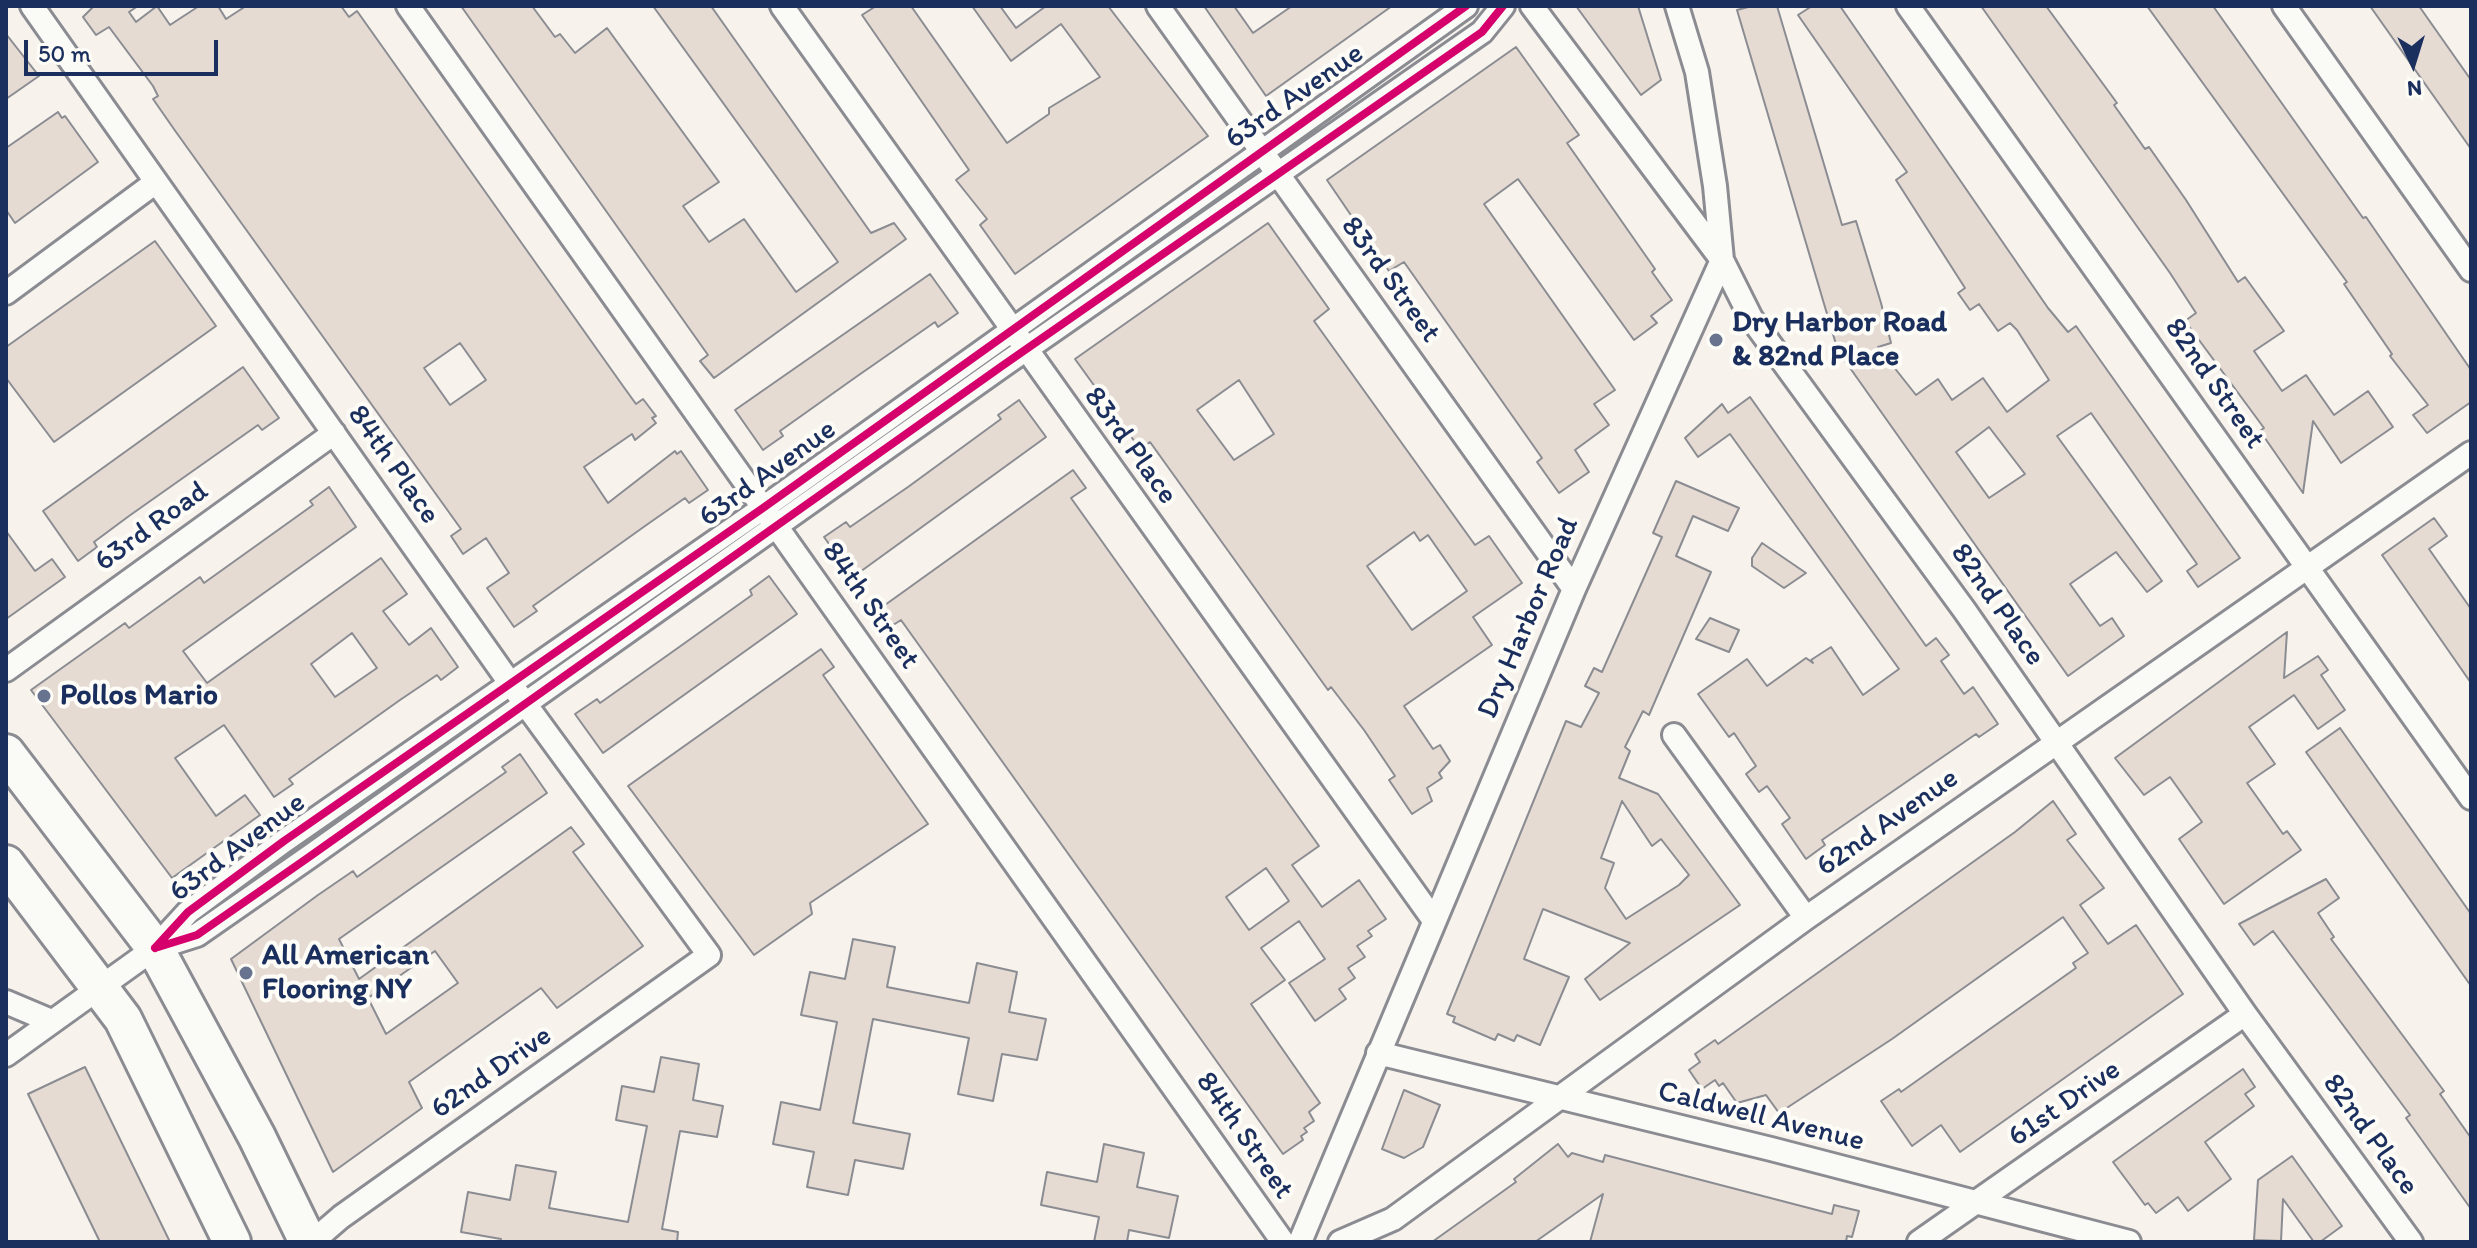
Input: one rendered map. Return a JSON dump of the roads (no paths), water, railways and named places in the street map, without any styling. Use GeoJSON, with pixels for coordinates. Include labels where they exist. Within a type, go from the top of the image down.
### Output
{"type":"FeatureCollection","features":[{"type":"Feature","properties":{"kind":"main road"},"geometry":{"type":"LineString","coordinates":[[6,753],[155,948],[310,1242]]}},
{"type":"Feature","properties":{"kind":"main road"},"geometry":{"type":"LineString","coordinates":[[6,864],[123,1019],[232,1242]]}},
{"type":"Feature","properties":{"kind":"street","name":"84th Place"},"geometry":{"type":"LineString","coordinates":[[32,6],[510,683],[709,955]]}},
{"type":"Feature","properties":{"kind":"street","name":"84th Street"},"geometry":{"type":"LineString","coordinates":[[408,6],[1283,1242]]}},
{"type":"Feature","properties":{"kind":"street","name":"83rd Place"},"geometry":{"type":"LineString","coordinates":[[782,6],[1009,329],[1433,919]]}},
{"type":"Feature","properties":{"kind":"street","name":"83rd Street"},"geometry":{"type":"LineString","coordinates":[[1158,6],[1574,589]]}},
{"type":"Feature","properties":{"kind":"street","name":"63rd Avenue"},"geometry":{"type":"LineString","coordinates":[[155,948],[197,935],[525,704],[1009,329],[1466,6]]}},
{"type":"Feature","properties":{"kind":"street","name":"63rd Avenue"},"geometry":{"type":"LineString","coordinates":[[6,1055],[155,948],[188,912],[510,683],[1025,350],[1482,32],[1503,6]]}},
{"type":"Feature","properties":{"kind":"street","name":"82nd Place"},"geometry":{"type":"LineString","coordinates":[[1532,6],[1722,260],[1751,318],[1956,598],[2245,1014],[2411,1242]]}},
{"type":"Feature","properties":{"kind":"street","name":"Dry Harbor Road"},"geometry":{"type":"LineString","coordinates":[[1300,1242],[1574,589],[1722,260],[1715,186],[1697,72],[1677,6]]}},
{"type":"Feature","properties":{"kind":"street","name":"82nd Street"},"geometry":{"type":"LineString","coordinates":[[1908,6],[2471,798]]}},
{"type":"Feature","properties":{"kind":"street"},"geometry":{"type":"LineString","coordinates":[[2284,6],[2471,270]]}},
{"type":"Feature","properties":{"kind":"street"},"geometry":{"type":"LineString","coordinates":[[6,293],[156,182]]}},
{"type":"Feature","properties":{"kind":"street","name":"63rd Road"},"geometry":{"type":"LineString","coordinates":[[6,670],[334,433]]}},
{"type":"Feature","properties":{"kind":"street","name":"62nd Avenue"},"geometry":{"type":"LineString","coordinates":[[1340,1242],[1393,1219],[1806,918],[2471,453]]}},
{"type":"Feature","properties":{"kind":"street"},"geometry":{"type":"LineString","coordinates":[[1674,735],[1806,918]]}},
{"type":"Feature","properties":{"kind":"street","name":"62nd Drive"},"geometry":{"type":"LineString","coordinates":[[310,1242],[709,955]]}},
{"type":"Feature","properties":{"kind":"street"},"geometry":{"type":"LineString","coordinates":[[6,1002],[51,1021]]}},
{"type":"Feature","properties":{"kind":"street","name":"61st Drive"},"geometry":{"type":"LineString","coordinates":[[1919,1242],[2245,1014]]}},
{"type":"Feature","properties":{"kind":"street","name":"Caldwell Avenue"},"geometry":{"type":"LineString","coordinates":[[1378,1053],[2129,1242]]}},
{"type":"Feature","properties":{"kind":"place","name":"Dry Harbor Road & 82nd Place"},"geometry":{"type":"Point","coordinates":[1716,340]}},
{"type":"Feature","properties":{"kind":"place","name":"Pollos Mario"},"geometry":{"type":"Point","coordinates":[44,696]}},
{"type":"Feature","properties":{"kind":"place","name":"All American Flooring NY"},"geometry":{"type":"Point","coordinates":[246,973]}}]}
